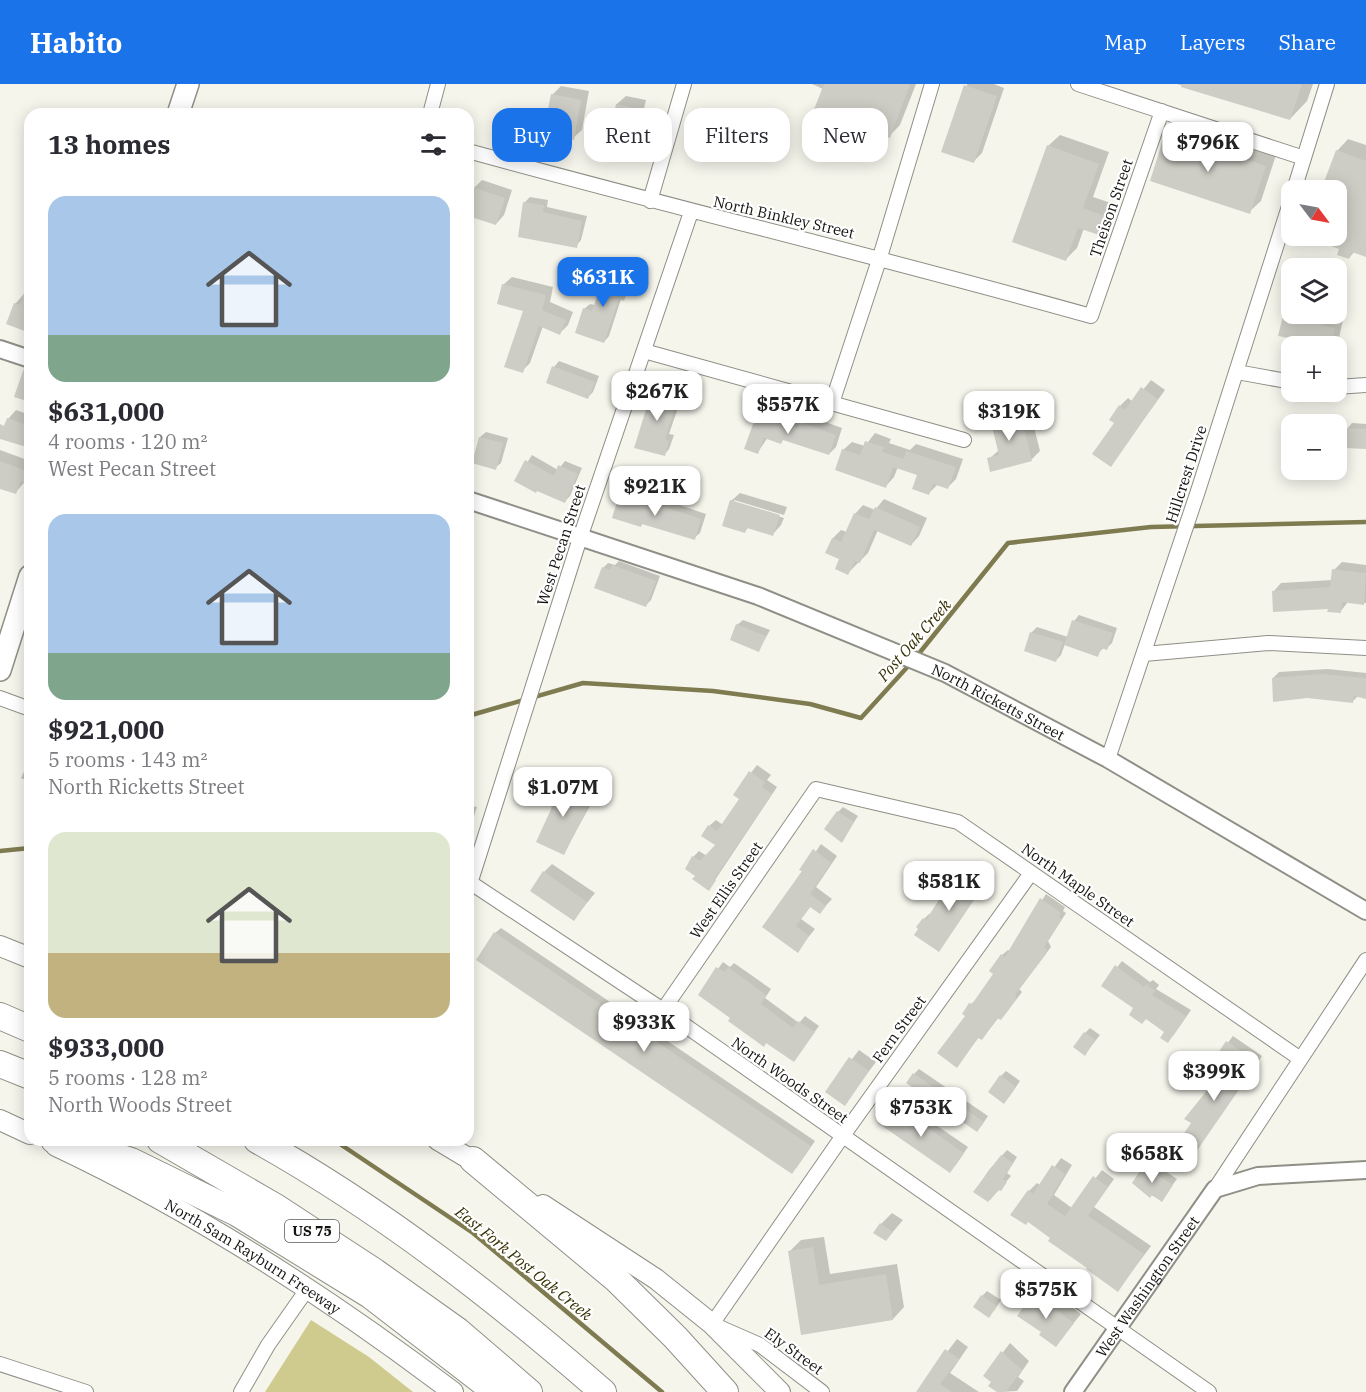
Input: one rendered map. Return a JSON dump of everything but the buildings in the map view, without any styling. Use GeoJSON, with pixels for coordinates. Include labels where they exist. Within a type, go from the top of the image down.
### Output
{"type":"FeatureCollection","features":[{"type":"Feature","properties":{"kind":"highway"},"geometry":{"type":"LineString","coordinates":[[0,1016],[24,1026]]}},
{"type":"Feature","properties":{"kind":"highway"},"geometry":{"type":"LineString","coordinates":[[0,1064],[24,1074]]}},
{"type":"Feature","properties":{"kind":"highway"},"geometry":{"type":"LineString","coordinates":[[86,1146],[131,1161],[237,1213],[370,1295],[496,1392]]}},
{"type":"Feature","properties":{"kind":"highway","name":"US 75"},"geometry":{"type":"LineString","coordinates":[[170,1146],[274,1206],[375,1272],[458,1331],[529,1392]]}},
{"type":"Feature","properties":{"kind":"highway"},"geometry":{"type":"LineString","coordinates":[[267,1146],[372,1212],[483,1290],[603,1392]]}},
{"type":"Feature","properties":{"kind":"highway"},"geometry":{"type":"LineString","coordinates":[[473,1160],[616,1279],[675,1337],[724,1392]]}},
{"type":"Feature","properties":{"kind":"main road"},"geometry":{"type":"LineString","coordinates":[[180,108],[188,84]]}},
{"type":"Feature","properties":{"kind":"main road"},"geometry":{"type":"LineString","coordinates":[[0,670],[24,595]]}},
{"type":"Feature","properties":{"kind":"main road"},"geometry":{"type":"LineString","coordinates":[[0,946],[24,956]]}},
{"type":"Feature","properties":{"kind":"main road"},"geometry":{"type":"LineString","coordinates":[[0,1120],[24,1131]]}},
{"type":"Feature","properties":{"kind":"main road","name":"North Sam Rayburn Freeway"},"geometry":{"type":"LineString","coordinates":[[54,1146],[248,1249],[308,1288],[453,1392]]}},
{"type":"Feature","properties":{"kind":"main road"},"geometry":{"type":"LineString","coordinates":[[448,1146],[656,1279],[712,1324],[780,1392]]}},
{"type":"Feature","properties":{"kind":"street"},"geometry":{"type":"LineString","coordinates":[[432,108],[438,84]]}},
{"type":"Feature","properties":{"kind":"street"},"geometry":{"type":"LineString","coordinates":[[650,201],[684,84]]}},
{"type":"Feature","properties":{"kind":"street"},"geometry":{"type":"LineString","coordinates":[[832,403],[880,257],[932,84]]}},
{"type":"Feature","properties":{"kind":"street"},"geometry":{"type":"LineString","coordinates":[[1078,84],[1304,158]]}},
{"type":"Feature","properties":{"kind":"street"},"geometry":{"type":"LineString","coordinates":[[1297,180],[1327,84]]}},
{"type":"Feature","properties":{"kind":"street","name":"Theison Street"},"geometry":{"type":"LineString","coordinates":[[1091,316],[1162,111]]}},
{"type":"Feature","properties":{"kind":"street","name":"North Binkley Street"},"geometry":{"type":"LineString","coordinates":[[474,152],[691,212],[880,257],[1091,316]]}},
{"type":"Feature","properties":{"kind":"street","name":"West Pecan Street"},"geometry":{"type":"LineString","coordinates":[[474,869],[580,538],[691,212]]}},
{"type":"Feature","properties":{"kind":"street","name":"Hillcrest Drive"},"geometry":{"type":"LineString","coordinates":[[1108,759],[1179,549],[1281,232]]}},
{"type":"Feature","properties":{"kind":"street"},"geometry":{"type":"LineString","coordinates":[[0,349],[24,357]]}},
{"type":"Feature","properties":{"kind":"street"},"geometry":{"type":"LineString","coordinates":[[644,351],[964,440]]}},
{"type":"Feature","properties":{"kind":"street"},"geometry":{"type":"LineString","coordinates":[[1237,372],[1281,380]]}},
{"type":"Feature","properties":{"kind":"street"},"geometry":{"type":"LineString","coordinates":[[1347,386],[1366,385]]}},
{"type":"Feature","properties":{"kind":"street","name":"North Ricketts Street"},"geometry":{"type":"LineString","coordinates":[[474,502],[758,596],[945,673],[1108,759],[1366,911]]}},
{"type":"Feature","properties":{"kind":"street"},"geometry":{"type":"LineString","coordinates":[[1144,654],[1268,643],[1366,648]]}},
{"type":"Feature","properties":{"kind":"street"},"geometry":{"type":"LineString","coordinates":[[0,698],[24,708]]}},
{"type":"Feature","properties":{"kind":"street","name":"North Maple Street"},"geometry":{"type":"LineString","coordinates":[[816,789],[958,822],[1299,1058]]}},
{"type":"Feature","properties":{"kind":"street","name":"West Ellis Street"},"geometry":{"type":"LineString","coordinates":[[663,1010],[816,789]]}},
{"type":"Feature","properties":{"kind":"street","name":"Fern Street"},"geometry":{"type":"LineString","coordinates":[[712,1324],[842,1137],[1032,873]]}},
{"type":"Feature","properties":{"kind":"street","name":"North Woods Street"},"geometry":{"type":"LineString","coordinates":[[474,887],[663,1010],[1209,1392]]}},
{"type":"Feature","properties":{"kind":"street"},"geometry":{"type":"LineString","coordinates":[[1215,1189],[1299,1058],[1366,960]]}},
{"type":"Feature","properties":{"kind":"street"},"geometry":{"type":"LineString","coordinates":[[1215,1189],[1258,1176],[1366,1170]]}},
{"type":"Feature","properties":{"kind":"street","name":"West Washington Street"},"geometry":{"type":"LineString","coordinates":[[1073,1392],[1215,1189]]}},
{"type":"Feature","properties":{"kind":"street"},"geometry":{"type":"LineString","coordinates":[[240,1392],[268,1345],[308,1288]]}},
{"type":"Feature","properties":{"kind":"street","name":"Ely Street"},"geometry":{"type":"LineString","coordinates":[[712,1324],[760,1344],[822,1392]]}},
{"type":"Feature","properties":{"kind":"street"},"geometry":{"type":"LineString","coordinates":[[0,1364],[86,1392]]}},
{"type":"Feature","properties":{"kind":"shaded area"},"geometry":{"type":"Polygon","coordinates":[[[311,1320],[369,1357],[413,1392],[265,1392],[311,1320]]]}},
{"type":"Feature","properties":{"kind":"waterway","name":"Post Oak Creek"},"geometry":{"type":"LineString","coordinates":[[917,656],[1008,543],[1151,527],[1366,522]]}},
{"type":"Feature","properties":{"kind":"waterway","name":"Post Oak Creek"},"geometry":{"type":"LineString","coordinates":[[474,714],[583,683],[713,691],[810,704],[861,718],[911,663]]}},
{"type":"Feature","properties":{"kind":"waterway","name":"Post Oak Creek"},"geometry":{"type":"LineString","coordinates":[[0,851],[24,849]]}},
{"type":"Feature","properties":{"kind":"waterway","name":"East Fork Post Oak Creek"},"geometry":{"type":"LineString","coordinates":[[343,1146],[473,1233],[662,1392]]}}]}
